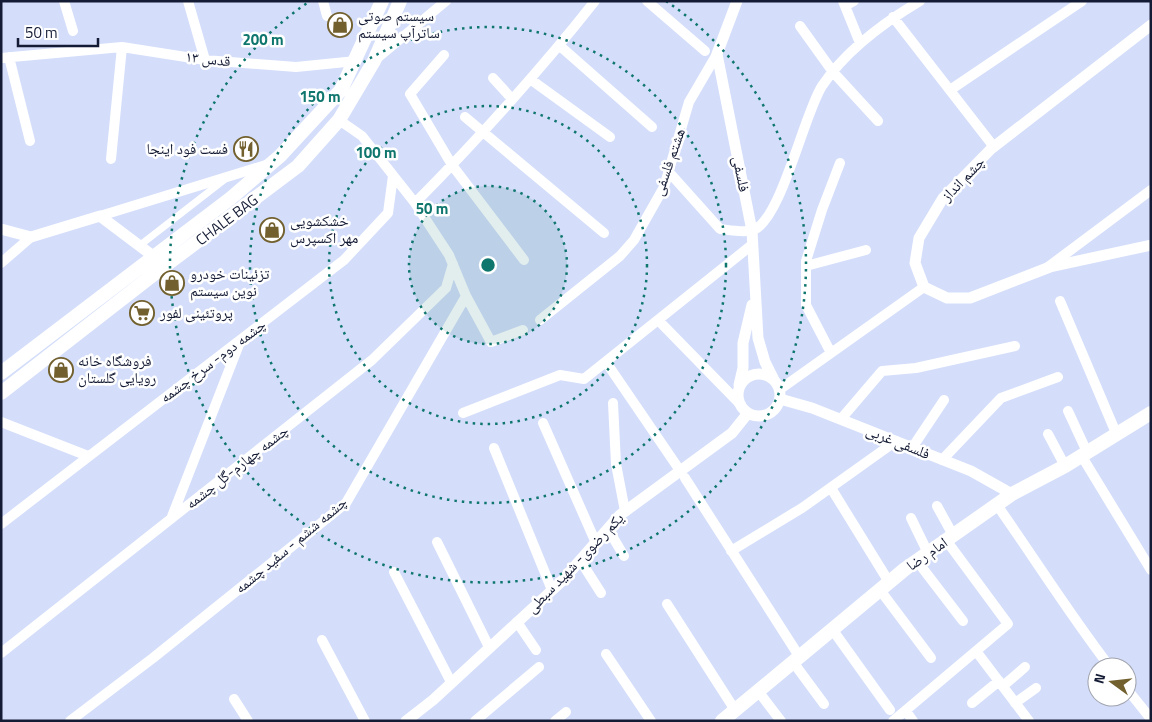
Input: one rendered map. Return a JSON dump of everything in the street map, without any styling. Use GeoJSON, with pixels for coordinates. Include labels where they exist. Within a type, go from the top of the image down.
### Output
{"type":"FeatureCollection","features":[{"type":"Feature","properties":{"kind":"main road","name":"CHALE BAG"},"geometry":{"type":"LineString","coordinates":[[1,372],[231,198],[302,134],[341,90],[356,62],[382,1]]}},
{"type":"Feature","properties":{"kind":"main road","name":"CHALE BAG"},"geometry":{"type":"LineString","coordinates":[[1,394],[158,271],[298,166],[339,120],[374,61],[400,1]]}},
{"type":"Feature","properties":{"kind":"main road","name":"امام رضا"},"geometry":{"type":"LineString","coordinates":[[722,721],[832,629],[923,557],[1012,494],[1065,466],[1116,433],[1150,415]]}},
{"type":"Feature","properties":{"kind":"street"},"geometry":{"type":"LineString","coordinates":[[64,1],[73,31]]}},
{"type":"Feature","properties":{"kind":"street"},"geometry":{"type":"LineString","coordinates":[[188,1],[205,60]]}},
{"type":"Feature","properties":{"kind":"street"},"geometry":{"type":"LineString","coordinates":[[323,1],[327,16]]}},
{"type":"Feature","properties":{"kind":"street"},"geometry":{"type":"LineString","coordinates":[[374,61],[446,1]]}},
{"type":"Feature","properties":{"kind":"street"},"geometry":{"type":"LineString","coordinates":[[415,203],[560,46],[595,1]]}},
{"type":"Feature","properties":{"kind":"street"},"geometry":{"type":"LineString","coordinates":[[648,1],[705,51]]}},
{"type":"Feature","properties":{"kind":"street"},"geometry":{"type":"LineString","coordinates":[[718,54],[737,1]]}},
{"type":"Feature","properties":{"kind":"street"},"geometry":{"type":"LineString","coordinates":[[668,171],[720,229],[752,231],[763,224],[793,163],[821,88],[860,43],[893,17],[920,1]]}},
{"type":"Feature","properties":{"kind":"street"},"geometry":{"type":"LineString","coordinates":[[950,90],[1082,1]]}},
{"type":"Feature","properties":{"kind":"street"},"geometry":{"type":"LineString","coordinates":[[848,3],[860,43]]}},
{"type":"Feature","properties":{"kind":"street"},"geometry":{"type":"LineString","coordinates":[[893,17],[994,147]]}},
{"type":"Feature","properties":{"kind":"street","name":"چشم انداز"},"geometry":{"type":"LineString","coordinates":[[924,287],[915,263],[919,238],[943,198],[994,147],[1151,25]]}},
{"type":"Feature","properties":{"kind":"street"},"geometry":{"type":"LineString","coordinates":[[800,26],[833,72],[878,121]]}},
{"type":"Feature","properties":{"kind":"street"},"geometry":{"type":"LineString","coordinates":[[560,46],[652,127]]}},
{"type":"Feature","properties":{"kind":"street"},"geometry":{"type":"LineString","coordinates":[[111,159],[122,48]]}},
{"type":"Feature","properties":{"kind":"street","name":"قدس ۱۳"},"geometry":{"type":"LineString","coordinates":[[5,57],[122,48],[205,60],[296,67],[356,62]]}},
{"type":"Feature","properties":{"kind":"street","name":"هشتم فلسفی"},"geometry":{"type":"LineString","coordinates":[[540,320],[620,256],[634,240],[664,187],[689,102],[718,54]]}},
{"type":"Feature","properties":{"kind":"street","name":"فلسفی"},"geometry":{"type":"LineString","coordinates":[[718,54],[752,231],[754,296]]}},
{"type":"Feature","properties":{"kind":"street"},"geometry":{"type":"LineString","coordinates":[[444,55],[410,94],[452,165],[524,260]]}},
{"type":"Feature","properties":{"kind":"street"},"geometry":{"type":"LineString","coordinates":[[5,57],[30,141]]}},
{"type":"Feature","properties":{"kind":"street"},"geometry":{"type":"LineString","coordinates":[[493,78],[512,99]]}},
{"type":"Feature","properties":{"kind":"street"},"geometry":{"type":"LineString","coordinates":[[530,79],[610,137]]}},
{"type":"Feature","properties":{"kind":"street"},"geometry":{"type":"LineString","coordinates":[[465,117],[481,133],[604,234]]}},
{"type":"Feature","properties":{"kind":"street"},"geometry":{"type":"LineString","coordinates":[[339,120],[362,136],[415,203],[453,264],[466,296],[491,342],[523,330]]}},
{"type":"Feature","properties":{"kind":"street"},"geometry":{"type":"LineString","coordinates":[[831,353],[806,305],[806,266],[822,210],[840,163]]}},
{"type":"Feature","properties":{"kind":"street"},"geometry":{"type":"LineString","coordinates":[[1,263],[31,237],[270,164]]}},
{"type":"Feature","properties":{"kind":"street"},"geometry":{"type":"LineString","coordinates":[[139,246],[230,175]]}},
{"type":"Feature","properties":{"kind":"street","name":"چشمه دوم- سرخ چشمه"},"geometry":{"type":"LineString","coordinates":[[1,524],[344,260],[388,213],[393,176]]}},
{"type":"Feature","properties":{"kind":"street"},"geometry":{"type":"LineString","coordinates":[[1043,270],[1151,190]]}},
{"type":"Feature","properties":{"kind":"street"},"geometry":{"type":"LineString","coordinates":[[100,216],[153,256]]}},
{"type":"Feature","properties":{"kind":"street"},"geometry":{"type":"LineString","coordinates":[[1,229],[31,237]]}},
{"type":"Feature","properties":{"kind":"street"},"geometry":{"type":"LineString","coordinates":[[463,413],[560,375],[584,379],[753,244]]}},
{"type":"Feature","properties":{"kind":"street"},"geometry":{"type":"LineString","coordinates":[[658,320],[745,409],[758,416],[769,413],[778,390],[924,287],[947,298],[970,298],[1043,270],[1151,245]]}},
{"type":"Feature","properties":{"kind":"street"},"geometry":{"type":"LineString","coordinates":[[806,266],[866,250]]}},
{"type":"Feature","properties":{"kind":"street","name":"چشمه چهارم-گل چشمه"},"geometry":{"type":"LineString","coordinates":[[1,653],[372,360],[446,288],[453,264]]}},
{"type":"Feature","properties":{"kind":"street","name":"چشمه ششم - سفید چشمه"},"geometry":{"type":"LineString","coordinates":[[70,721],[153,658],[346,503],[466,296]]}},
{"type":"Feature","properties":{"kind":"street"},"geometry":{"type":"LineString","coordinates":[[754,296],[758,338],[765,362],[778,390]]}},
{"type":"Feature","properties":{"kind":"street"},"geometry":{"type":"LineString","coordinates":[[745,409],[738,390],[743,368],[743,344],[754,296]]}},
{"type":"Feature","properties":{"kind":"street"},"geometry":{"type":"LineString","coordinates":[[1060,301],[1116,433]]}},
{"type":"Feature","properties":{"kind":"street"},"geometry":{"type":"LineString","coordinates":[[171,520],[240,341]]}},
{"type":"Feature","properties":{"kind":"street"},"geometry":{"type":"LineString","coordinates":[[841,419],[882,371],[916,368],[1015,346]]}},
{"type":"Feature","properties":{"kind":"street"},"geometry":{"type":"LineString","coordinates":[[606,362],[732,551],[824,704]]}},
{"type":"Feature","properties":{"kind":"street"},"geometry":{"type":"LineString","coordinates":[[738,390],[746,378],[754,374],[764,374],[778,390]]}},
{"type":"Feature","properties":{"kind":"street"},"geometry":{"type":"LineString","coordinates":[[942,460],[1001,398],[1058,376]]}},
{"type":"Feature","properties":{"kind":"street","name":"فلسفی غربی"},"geometry":{"type":"LineString","coordinates":[[778,390],[812,408],[971,471],[1012,494]]}},
{"type":"Feature","properties":{"kind":"street"},"geometry":{"type":"LineString","coordinates":[[912,448],[944,400]]}},
{"type":"Feature","properties":{"kind":"street"},"geometry":{"type":"LineString","coordinates":[[613,402],[616,464],[625,512]]}},
{"type":"Feature","properties":{"kind":"street","name":"یکم رضوی- شهید سبطی"},"geometry":{"type":"LineString","coordinates":[[411,719],[552,590],[625,512],[683,475],[732,433],[745,409]]}},
{"type":"Feature","properties":{"kind":"street"},"geometry":{"type":"LineString","coordinates":[[1068,411],[1084,454],[1150,569]]}},
{"type":"Feature","properties":{"kind":"street"},"geometry":{"type":"LineString","coordinates":[[1,422],[88,456]]}},
{"type":"Feature","properties":{"kind":"street"},"geometry":{"type":"LineString","coordinates":[[544,423],[596,543]]}},
{"type":"Feature","properties":{"kind":"street"},"geometry":{"type":"LineString","coordinates":[[1048,434],[1065,466]]}},
{"type":"Feature","properties":{"kind":"street"},"geometry":{"type":"LineString","coordinates":[[732,551],[802,508],[896,441]]}},
{"type":"Feature","properties":{"kind":"street"},"geometry":{"type":"LineString","coordinates":[[494,448],[552,590]]}},
{"type":"Feature","properties":{"kind":"street"},"geometry":{"type":"LineString","coordinates":[[831,488],[885,586],[931,658]]}},
{"type":"Feature","properties":{"kind":"street"},"geometry":{"type":"LineString","coordinates":[[997,505],[1038,562],[1077,624],[1102,657]]}},
{"type":"Feature","properties":{"kind":"street"},"geometry":{"type":"LineString","coordinates":[[893,721],[1008,624],[950,538],[937,506]]}},
{"type":"Feature","properties":{"kind":"street"},"geometry":{"type":"LineString","coordinates":[[911,518],[923,557],[963,621]]}},
{"type":"Feature","properties":{"kind":"street"},"geometry":{"type":"LineString","coordinates":[[608,529],[624,556]]}},
{"type":"Feature","properties":{"kind":"street"},"geometry":{"type":"LineString","coordinates":[[437,542],[489,647]]}},
{"type":"Feature","properties":{"kind":"street"},"geometry":{"type":"LineString","coordinates":[[580,560],[601,593]]}},
{"type":"Feature","properties":{"kind":"street"},"geometry":{"type":"LineString","coordinates":[[394,572],[452,682]]}},
{"type":"Feature","properties":{"kind":"street"},"geometry":{"type":"LineString","coordinates":[[667,604],[735,710]]}},
{"type":"Feature","properties":{"kind":"street"},"geometry":{"type":"LineString","coordinates":[[517,622],[536,650]]}},
{"type":"Feature","properties":{"kind":"street"},"geometry":{"type":"LineString","coordinates":[[832,629],[890,710]]}},
{"type":"Feature","properties":{"kind":"street"},"geometry":{"type":"LineString","coordinates":[[322,640],[365,721]]}},
{"type":"Feature","properties":{"kind":"street"},"geometry":{"type":"LineString","coordinates":[[976,651],[1029,721]]}},
{"type":"Feature","properties":{"kind":"street"},"geometry":{"type":"LineString","coordinates":[[606,654],[651,721]]}},
{"type":"Feature","properties":{"kind":"street"},"geometry":{"type":"LineString","coordinates":[[972,703],[1025,667]]}},
{"type":"Feature","properties":{"kind":"street"},"geometry":{"type":"LineString","coordinates":[[475,721],[539,668]]}},
{"type":"Feature","properties":{"kind":"street"},"geometry":{"type":"LineString","coordinates":[[1015,703],[1036,688]]}},
{"type":"Feature","properties":{"kind":"street"},"geometry":{"type":"LineString","coordinates":[[758,691],[781,721]]}},
{"type":"Feature","properties":{"kind":"street"},"geometry":{"type":"LineString","coordinates":[[234,699],[248,721]]}},
{"type":"Feature","properties":{"kind":"street"},"geometry":{"type":"LineString","coordinates":[[1137,702],[1151,719]]}},
{"type":"Feature","properties":{"kind":"street"},"geometry":{"type":"LineString","coordinates":[[906,711],[913,721]]}},
{"type":"Feature","properties":{"kind":"street"},"geometry":{"type":"LineString","coordinates":[[555,721],[566,712]]}},
{"type":"Feature","properties":{"kind":"place","name":"سیستم صوتی ساترآپ سیستم"},"geometry":{"type":"Point","coordinates":[340,25]}},
{"type":"Feature","properties":{"kind":"place","name":"فست فود اينجا"},"geometry":{"type":"Point","coordinates":[246,149]}},
{"type":"Feature","properties":{"kind":"place","name":"خشکشویی مهر اکسپرس"},"geometry":{"type":"Point","coordinates":[272,230]}},
{"type":"Feature","properties":{"kind":"place","name":"تزئینات خودرو نوین سیستم"},"geometry":{"type":"Point","coordinates":[172,283]}},
{"type":"Feature","properties":{"kind":"place","name":"پروتئینی لفور"},"geometry":{"type":"Point","coordinates":[142,313]}},
{"type":"Feature","properties":{"kind":"place","name":"فروشگاه خانه رویایی گلستان"},"geometry":{"type":"Point","coordinates":[61,370]}}]}
